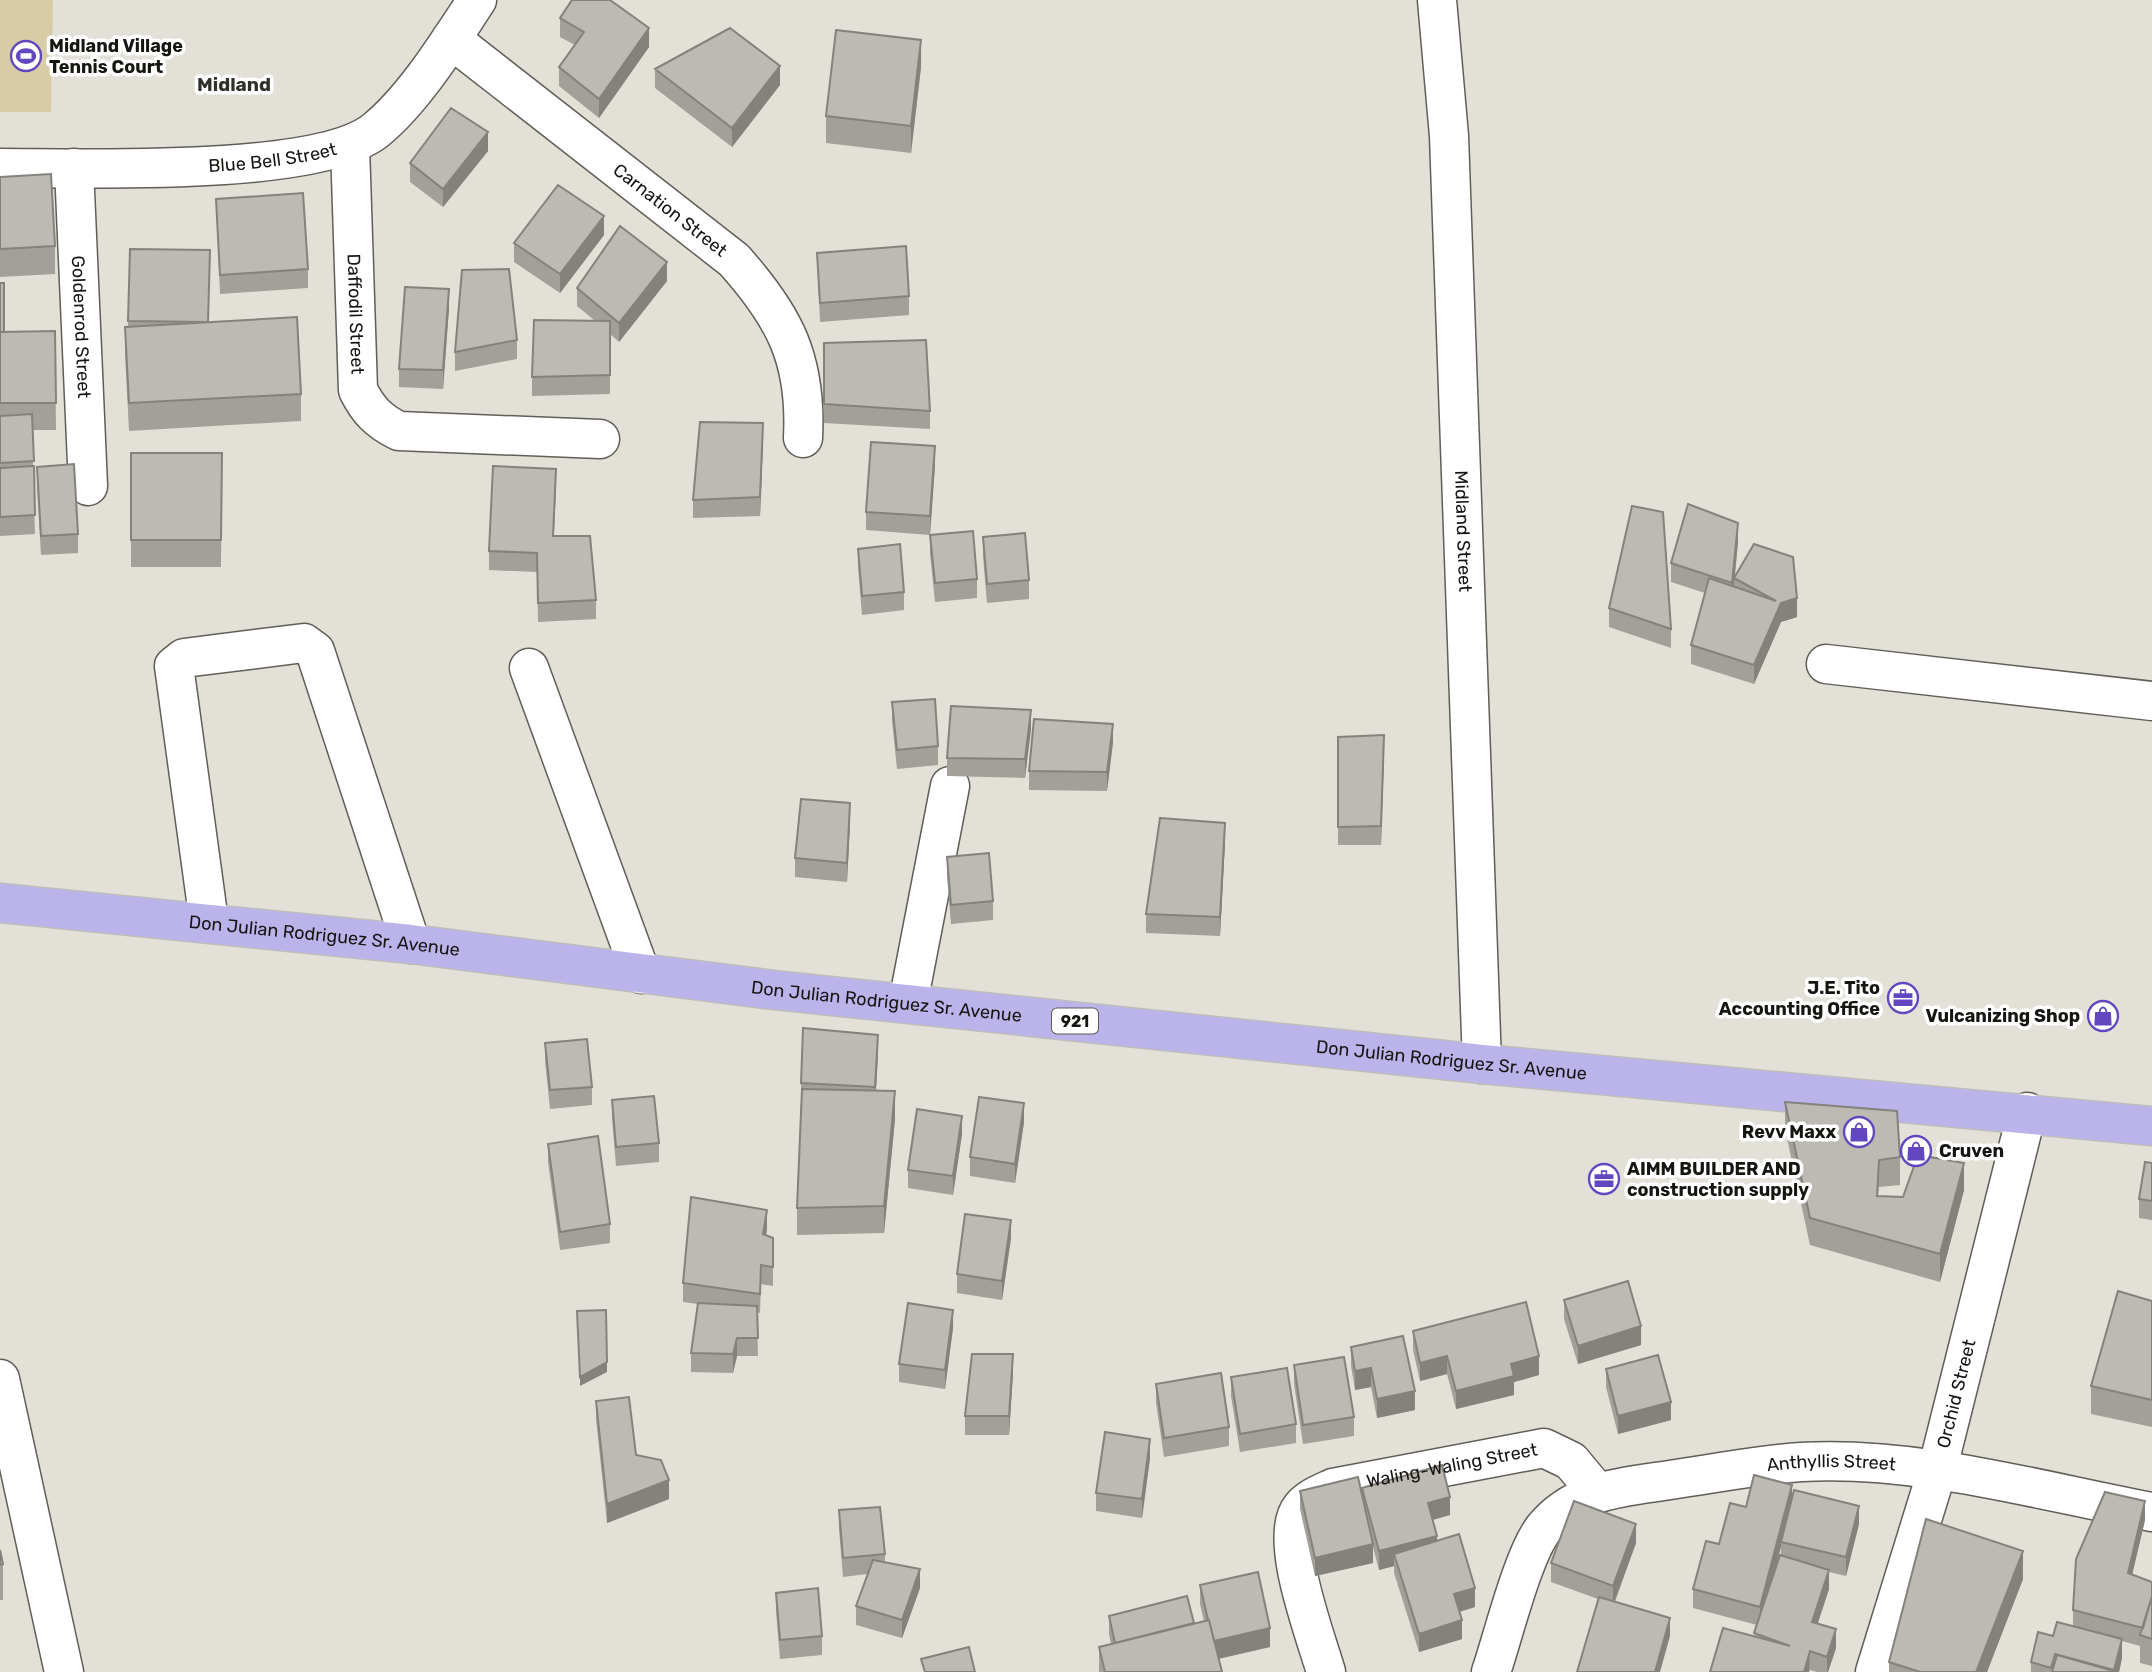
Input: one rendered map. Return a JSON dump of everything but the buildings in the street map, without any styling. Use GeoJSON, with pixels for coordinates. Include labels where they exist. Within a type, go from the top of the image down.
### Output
{"type":"FeatureCollection","features":[{"type":"Feature","properties":{"kind":"main road","name":"Don Julian Rodriguez Sr. Avenue"},"geometry":{"type":"LineString","coordinates":[[0,903],[209,922],[411,944],[641,974],[1482,1064],[2152,1125]]}},
{"type":"Feature","properties":{"kind":"street","name":"Blue Bell Street"},"geometry":{"type":"LineString","coordinates":[[0,168],[261,163],[350,146],[376,131],[401,104],[477,0]]}},
{"type":"Feature","properties":{"kind":"street","name":"Midland Street"},"geometry":{"type":"LineString","coordinates":[[1437,0],[1449,136],[1482,1064]]}},
{"type":"Feature","properties":{"kind":"street","name":"Carnation Street"},"geometry":{"type":"LineString","coordinates":[[451,39],[734,260],[766,296],[787,333],[800,371],[805,408],[803,438]]}},
{"type":"Feature","properties":{"kind":"street","name":"Daffodil Street"},"geometry":{"type":"LineString","coordinates":[[350,146],[358,390],[366,407],[380,422],[399,431],[600,439]]}},
{"type":"Feature","properties":{"kind":"street","name":"Goldenrod Street"},"geometry":{"type":"LineString","coordinates":[[74,168],[88,486]]}},
{"type":"Feature","properties":{"kind":"street"},"geometry":{"type":"LineString","coordinates":[[209,922],[174,666],[184,658],[304,643],[314,651],[411,944]]}},
{"type":"Feature","properties":{"kind":"street"},"geometry":{"type":"LineString","coordinates":[[1826,664],[2152,701]]}},
{"type":"Feature","properties":{"kind":"street"},"geometry":{"type":"LineString","coordinates":[[528,668],[641,974]]}},
{"type":"Feature","properties":{"kind":"street"},"geometry":{"type":"LineString","coordinates":[[908,1003],[950,786]]}},
{"type":"Feature","properties":{"kind":"street","name":"Orchid Street"},"geometry":{"type":"LineString","coordinates":[[1875,1672],[1937,1471],[2027,1112]]}},
{"type":"Feature","properties":{"kind":"street"},"geometry":{"type":"LineString","coordinates":[[0,1380],[64,1672]]}},
{"type":"Feature","properties":{"kind":"street","name":"Waling-Waling Street"},"geometry":{"type":"LineString","coordinates":[[1325,1672],[1293,1549],[1293,1528],[1300,1509],[1314,1497],[1333,1488],[1545,1448],[1571,1461],[1596,1492]]}},
{"type":"Feature","properties":{"kind":"street","name":"Anthyllis Street"},"geometry":{"type":"LineString","coordinates":[[1491,1672],[1532,1548],[1544,1528],[1560,1513],[1596,1492],[1801,1462],[1841,1462],[1937,1471],[2152,1512]]}},
{"type":"Feature","properties":{"kind":"shaded area","name":"Midland Village Tennis Court"},"geometry":{"type":"Polygon","coordinates":[[[0,0],[53,0],[51,112],[0,112],[0,0]]]}},
{"type":"Feature","properties":{"kind":"place","name":"Midland Village Tennis Court"},"geometry":{"type":"Point","coordinates":[26,56]}},
{"type":"Feature","properties":{"kind":"place","name":"J.E. Tito Accounting Office"},"geometry":{"type":"Point","coordinates":[1903,998]}},
{"type":"Feature","properties":{"kind":"place","name":"Vulcanizing Shop"},"geometry":{"type":"Point","coordinates":[2103,1016]}},
{"type":"Feature","properties":{"kind":"place","name":"Revv Maxx"},"geometry":{"type":"Point","coordinates":[1859,1132]}},
{"type":"Feature","properties":{"kind":"place","name":"Cruven"},"geometry":{"type":"Point","coordinates":[1916,1151]}},
{"type":"Feature","properties":{"kind":"place","name":"AIMM BUILDER AND construction supply"},"geometry":{"type":"Point","coordinates":[1604,1179]}},
{"type":"Feature","properties":{"kind":"district","name":"Midland"},"geometry":{"type":"Point","coordinates":[234,84]}}]}
